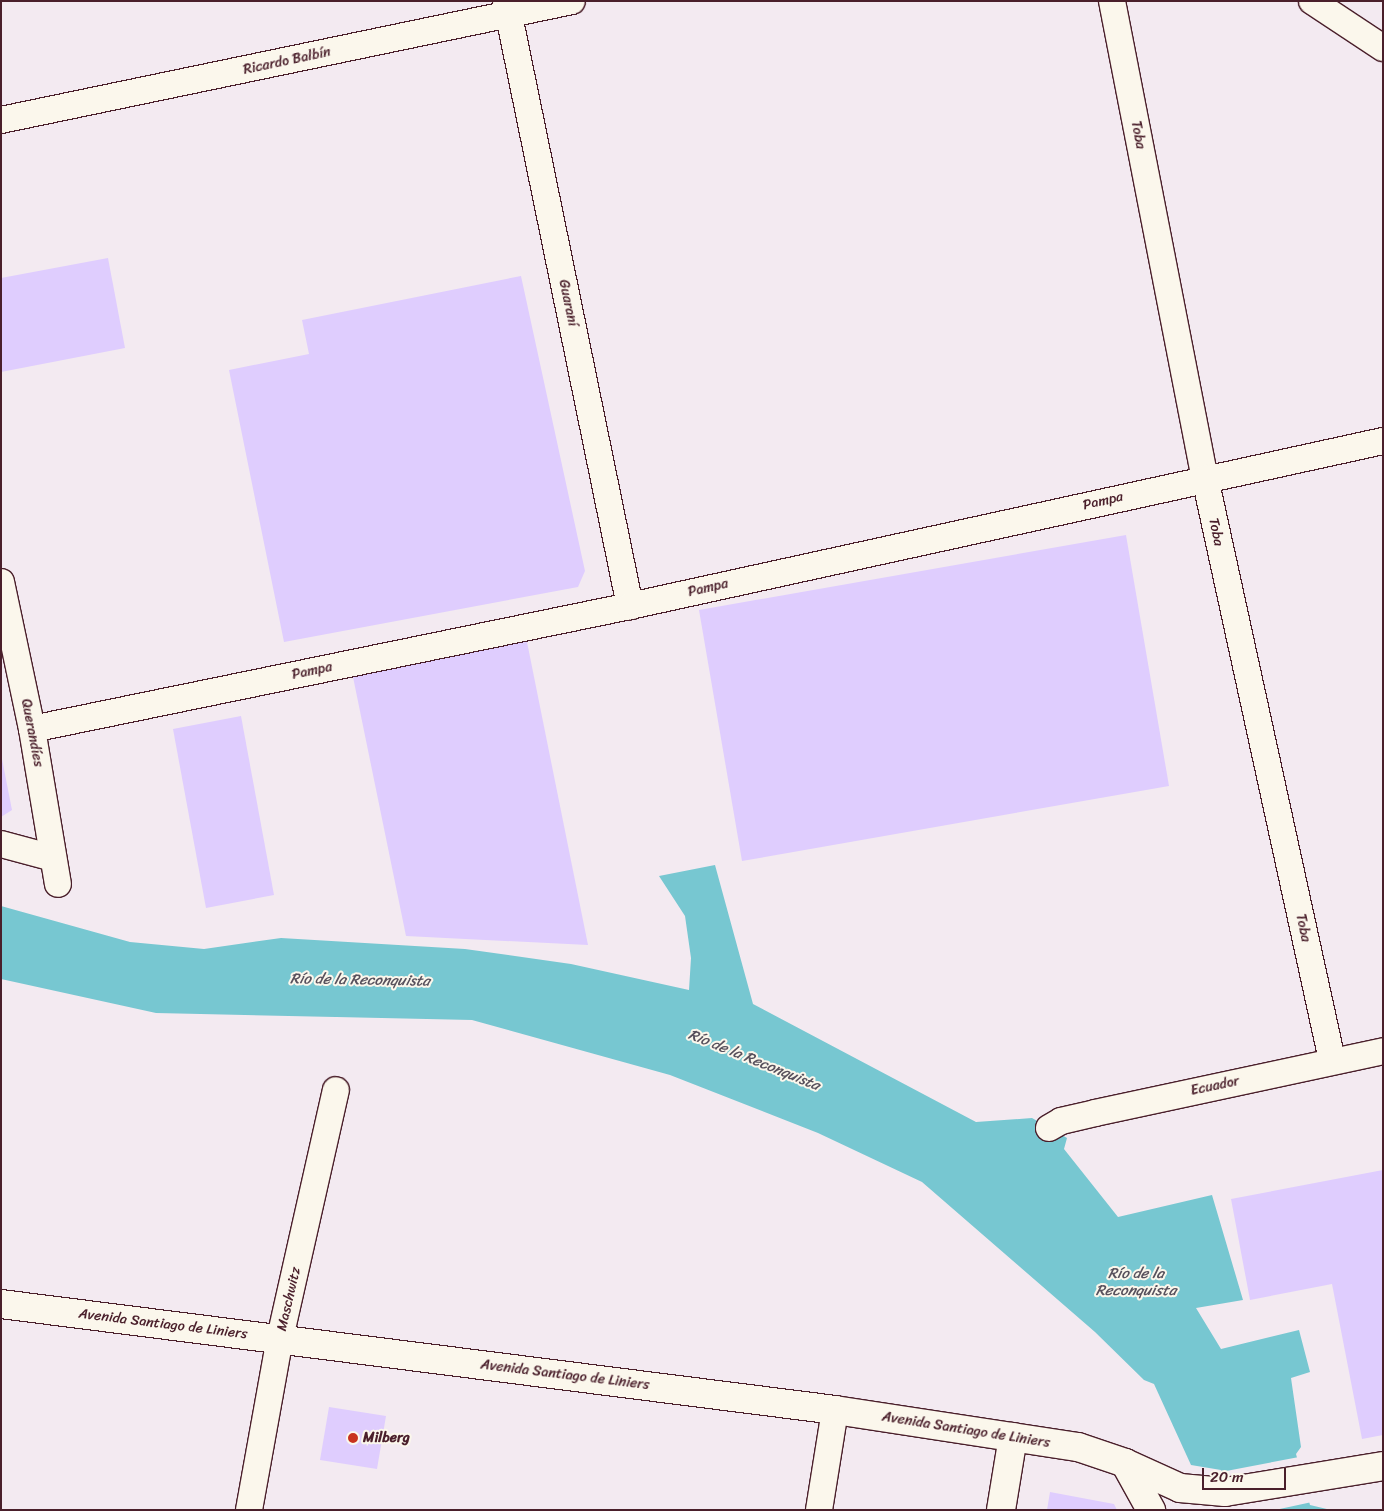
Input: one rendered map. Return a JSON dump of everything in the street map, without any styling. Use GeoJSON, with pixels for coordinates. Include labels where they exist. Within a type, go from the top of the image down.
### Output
{"type":"FeatureCollection","features":[{"type":"Feature","properties":{"kind":"main road","name":"Avenida Santiago de Liniers"},"geometry":{"type":"LineString","coordinates":[[1,1304],[835,1410],[1078,1447],[1125,1463],[1180,1488],[1218,1501],[1383,1466]]}},
{"type":"Feature","properties":{"kind":"main road"},"geometry":{"type":"LineString","coordinates":[[1001,1510],[1012,1437]]}},
{"type":"Feature","properties":{"kind":"main road"},"geometry":{"type":"LineString","coordinates":[[1125,1463],[1151,1510]]}},
{"type":"Feature","properties":{"kind":"street","name":"Ricardo Balbín"},"geometry":{"type":"LineString","coordinates":[[1,120],[507,8],[572,1]]}},
{"type":"Feature","properties":{"kind":"street","name":"Toba"},"geometry":{"type":"LineString","coordinates":[[1112,1],[1205,478],[1332,1060]]}},
{"type":"Feature","properties":{"kind":"street"},"geometry":{"type":"LineString","coordinates":[[1312,1],[1383,48]]}},
{"type":"Feature","properties":{"kind":"street","name":"Guaraní"},"geometry":{"type":"LineString","coordinates":[[507,8],[630,606]]}},
{"type":"Feature","properties":{"kind":"street","name":"Pampa"},"geometry":{"type":"LineString","coordinates":[[32,729],[630,606],[1383,440]]}},
{"type":"Feature","properties":{"kind":"street","name":"Querandíes"},"geometry":{"type":"LineString","coordinates":[[1,582],[32,729],[58,884]]}},
{"type":"Feature","properties":{"kind":"street"},"geometry":{"type":"LineString","coordinates":[[1,844],[53,858]]}},
{"type":"Feature","properties":{"kind":"street","name":"Ecuador"},"geometry":{"type":"LineString","coordinates":[[1049,1128],[1061,1121],[1095,1112],[1383,1050]]}},
{"type":"Feature","properties":{"kind":"street","name":"Maschwitz"},"geometry":{"type":"LineString","coordinates":[[249,1510],[280,1338],[336,1090]]}},
{"type":"Feature","properties":{"kind":"street"},"geometry":{"type":"LineString","coordinates":[[819,1510],[835,1410]]}},
{"type":"Feature","properties":{"kind":"water","name":"Río de la Reconquista"},"geometry":{"type":"Polygon","coordinates":[[[715,865],[753,1004],[976,1122],[1032,1118],[1067,1138],[1064,1149],[1118,1217],[1212,1195],[1243,1300],[1196,1308],[1221,1349],[1299,1330],[1310,1372],[1291,1378],[1301,1447],[1296,1454],[1310,1505],[1331,1510],[1237,1510],[1221,1470],[1191,1465],[1154,1384],[1144,1380],[1095,1332],[922,1182],[818,1133],[670,1075],[472,1020],[156,1013],[1,979],[1,906],[130,942],[204,949],[281,938],[465,949],[571,964],[689,990],[691,958],[685,916],[659,876],[715,865]]]}},
{"type":"Feature","properties":{"kind":"pier"},"geometry":{"type":"Polygon","coordinates":[[[1299,1457],[1312,1502],[1275,1510],[1235,1510],[1221,1472],[1299,1457]]]}},
{"type":"Feature","properties":{"kind":"building"},"geometry":{"type":"Polygon","coordinates":[[[108,258],[125,348],[1,372],[1,278],[108,258]]]}},
{"type":"Feature","properties":{"kind":"building"},"geometry":{"type":"Polygon","coordinates":[[[521,276],[585,571],[578,587],[284,642],[229,370],[309,354],[302,320],[521,276]]]}},
{"type":"Feature","properties":{"kind":"building"},"geometry":{"type":"Polygon","coordinates":[[[1126,535],[1169,786],[742,861],[699,610],[1126,535]]]}},
{"type":"Feature","properties":{"kind":"building"},"geometry":{"type":"Polygon","coordinates":[[[527,642],[588,945],[406,936],[353,677],[451,648],[527,642]]]}},
{"type":"Feature","properties":{"kind":"building"},"geometry":{"type":"Polygon","coordinates":[[[241,716],[274,895],[206,908],[173,729],[241,716]]]}},
{"type":"Feature","properties":{"kind":"building"},"geometry":{"type":"Polygon","coordinates":[[[1,760],[12,810],[1,817],[1,760]]]}},
{"type":"Feature","properties":{"kind":"building"},"geometry":{"type":"Polygon","coordinates":[[[1383,1170],[1383,1435],[1362,1439],[1332,1284],[1250,1300],[1231,1199],[1383,1170]]]}},
{"type":"Feature","properties":{"kind":"building","name":"Milberg"},"geometry":{"type":"Polygon","coordinates":[[[329,1407],[386,1416],[377,1469],[320,1460],[329,1407]]]}},
{"type":"Feature","properties":{"kind":"building"},"geometry":{"type":"Polygon","coordinates":[[[1050,1492],[1114,1504],[1117,1510],[1047,1510],[1050,1492]]]}},
{"type":"Feature","properties":{"kind":"place","name":"Milberg"},"geometry":{"type":"Point","coordinates":[353,1438]}}]}
